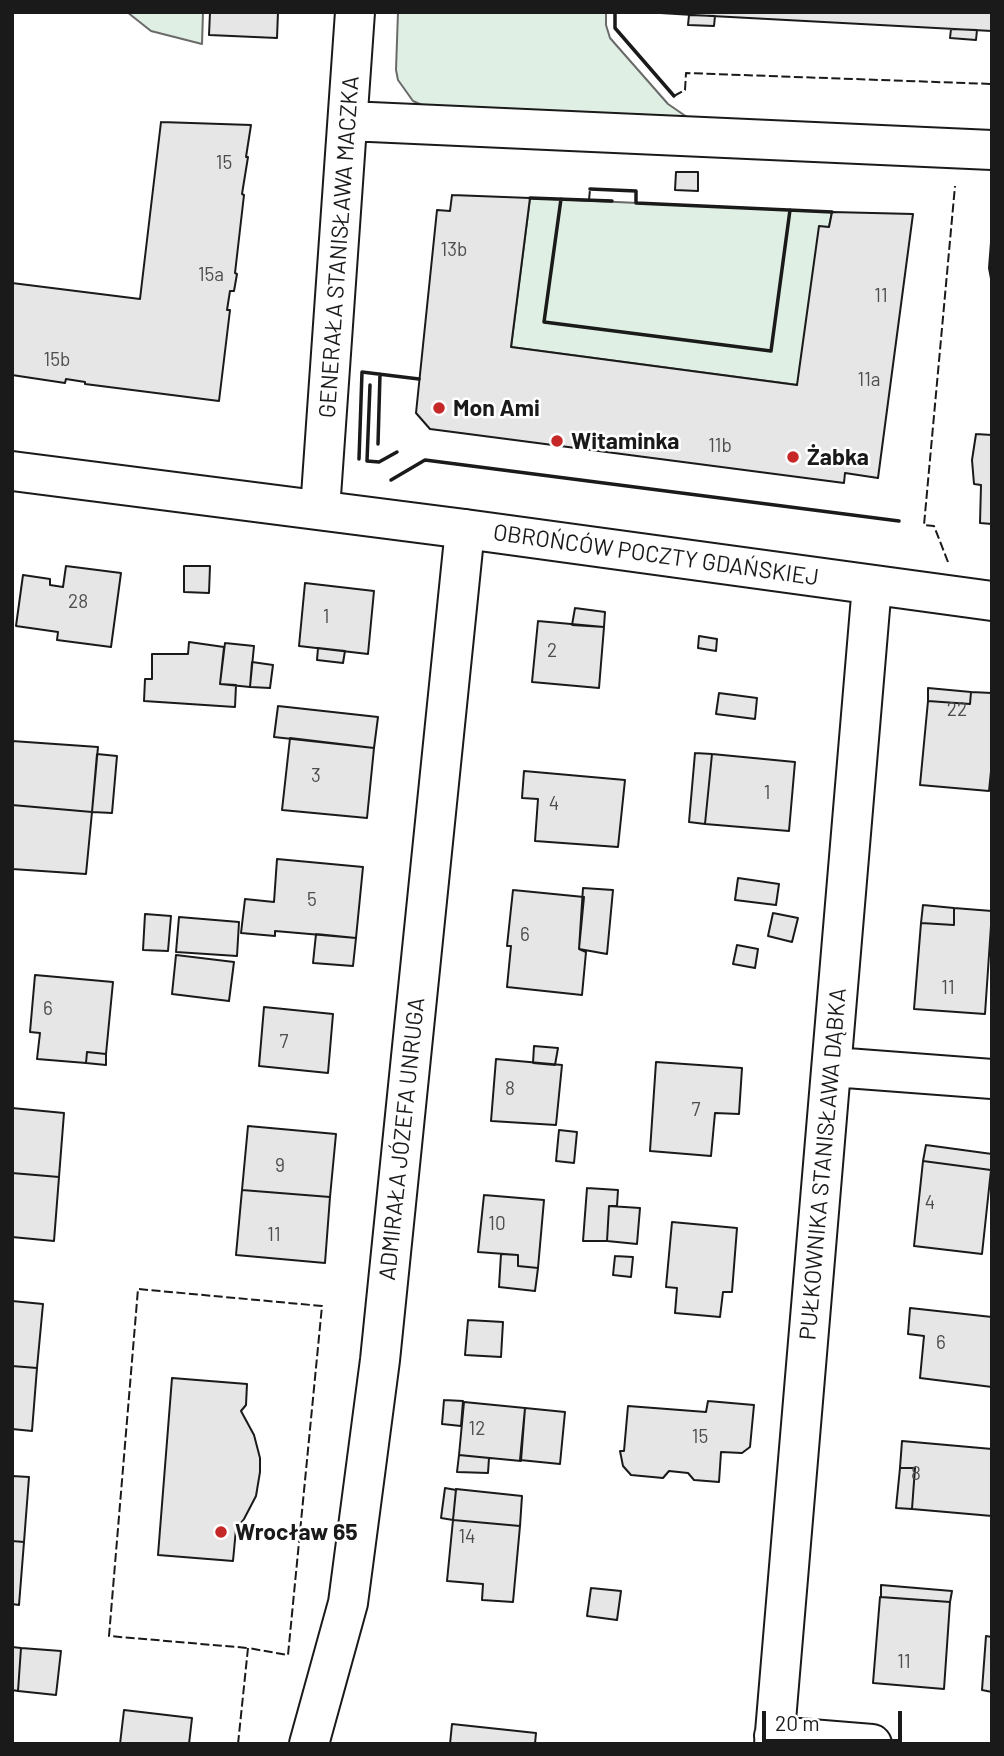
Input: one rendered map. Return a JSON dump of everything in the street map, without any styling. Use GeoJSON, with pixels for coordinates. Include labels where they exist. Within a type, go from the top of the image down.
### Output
{"type":"FeatureCollection","features":[{"type":"Feature","properties":{"kind":"street","name":"GENERAŁA STANISŁAWA MACZKA"},"geometry":{"type":"LineString","coordinates":[[321,496],[355,12]]}},
{"type":"Feature","properties":{"kind":"street"},"geometry":{"type":"LineString","coordinates":[[348,121],[992,150]]}},
{"type":"Feature","properties":{"kind":"street","name":"OBROŃCÓW POCZTY GDAŃSKIEJ"},"geometry":{"type":"LineString","coordinates":[[12,471],[321,496],[465,529],[992,601]]}},
{"type":"Feature","properties":{"kind":"street","name":"ADMIRAŁA JÓZEFA UNRUGA"},"geometry":{"type":"LineString","coordinates":[[309,1744],[348,1603],[380,1360],[465,529]]}},
{"type":"Feature","properties":{"kind":"street","name":"PUŁKOWNIKA STANISŁAWA DĄBKA"},"geometry":{"type":"LineString","coordinates":[[774,1740],[872,585]]}},
{"type":"Feature","properties":{"kind":"street"},"geometry":{"type":"LineString","coordinates":[[832,1067],[992,1079]]}},
{"type":"Feature","properties":{"kind":"street"},"geometry":{"type":"LineString","coordinates":[[774,1740],[872,1744]]}},
{"type":"Feature","properties":{"kind":"green space"},"geometry":{"type":"Polygon","coordinates":[[[127,12],[203,12],[202,44],[151,31],[127,12]]]}},
{"type":"Feature","properties":{"kind":"green space"},"geometry":{"type":"Polygon","coordinates":[[[398,12],[606,12],[610,38],[668,104],[687,117],[422,105],[413,101],[398,80],[398,12]]]}},
{"type":"Feature","properties":{"kind":"green space"},"geometry":{"type":"Polygon","coordinates":[[[530,198],[832,212],[798,385],[511,347],[530,198]]]}},
{"type":"Feature","properties":{"kind":"building"},"geometry":{"type":"Polygon","coordinates":[[[210,12],[278,12],[277,38],[209,35],[210,12]]]}},
{"type":"Feature","properties":{"kind":"building"},"geometry":{"type":"Polygon","coordinates":[[[644,12],[992,12],[992,31],[693,15],[644,12]]]}},
{"type":"Feature","properties":{"kind":"building"},"geometry":{"type":"Polygon","coordinates":[[[689,15],[715,16],[714,26],[688,25],[689,15]]]}},
{"type":"Feature","properties":{"kind":"building"},"geometry":{"type":"Polygon","coordinates":[[[951,29],[977,30],[976,40],[950,38],[951,29]]]}},
{"type":"Feature","properties":{"kind":"building"},"geometry":{"type":"Polygon","coordinates":[[[161,122],[251,125],[242,194],[237,274],[234,291],[230,291],[227,310],[230,310],[219,401],[85,384],[66,379],[65,383],[12,375],[12,283],[140,299],[161,122]]]}},
{"type":"Feature","properties":{"kind":"building"},"geometry":{"type":"Polygon","coordinates":[[[676,172],[698,172],[698,191],[675,190],[676,172]]]}},
{"type":"Feature","properties":{"kind":"building"},"geometry":{"type":"Polygon","coordinates":[[[452,195],[530,198],[511,347],[797,385],[819,226],[829,227],[832,212],[913,214],[878,478],[845,473],[844,483],[430,429],[416,413],[437,210],[450,211],[452,195]]]}},
{"type":"Feature","properties":{"kind":"building"},"geometry":{"type":"Polygon","coordinates":[[[992,241],[992,284],[989,268],[992,241]]]}},
{"type":"Feature","properties":{"kind":"building"},"geometry":{"type":"Polygon","coordinates":[[[976,434],[992,435],[992,524],[980,523],[981,485],[974,484],[972,460],[976,434]]]}},
{"type":"Feature","properties":{"kind":"building"},"geometry":{"type":"Polygon","coordinates":[[[66,566],[121,573],[111,647],[57,640],[58,632],[16,626],[23,575],[50,579],[50,585],[63,587],[66,566]]]}},
{"type":"Feature","properties":{"kind":"building"},"geometry":{"type":"Polygon","coordinates":[[[184,566],[210,566],[209,593],[184,592],[184,566]]]}},
{"type":"Feature","properties":{"kind":"building"},"geometry":{"type":"Polygon","coordinates":[[[305,583],[374,591],[368,654],[299,646],[305,583]]]}},
{"type":"Feature","properties":{"kind":"building"},"geometry":{"type":"Polygon","coordinates":[[[575,608],[605,612],[604,627],[572,625],[575,608]]]}},
{"type":"Feature","properties":{"kind":"building"},"geometry":{"type":"Polygon","coordinates":[[[538,621],[604,627],[599,688],[532,682],[538,621]]]}},
{"type":"Feature","properties":{"kind":"building"},"geometry":{"type":"Polygon","coordinates":[[[699,636],[717,639],[716,651],[698,648],[699,636]]]}},
{"type":"Feature","properties":{"kind":"building"},"geometry":{"type":"Polygon","coordinates":[[[189,642],[224,647],[220,684],[236,685],[235,707],[144,701],[145,679],[152,679],[152,654],[188,654],[189,642]]]}},
{"type":"Feature","properties":{"kind":"building"},"geometry":{"type":"Polygon","coordinates":[[[225,643],[254,646],[250,687],[220,684],[225,643]]]}},
{"type":"Feature","properties":{"kind":"building"},"geometry":{"type":"Polygon","coordinates":[[[318,648],[345,651],[343,663],[317,660],[318,648]]]}},
{"type":"Feature","properties":{"kind":"building"},"geometry":{"type":"Polygon","coordinates":[[[252,662],[273,665],[270,688],[250,687],[252,662]]]}},
{"type":"Feature","properties":{"kind":"building"},"geometry":{"type":"Polygon","coordinates":[[[928,688],[971,692],[970,704],[928,701],[928,688]]]}},
{"type":"Feature","properties":{"kind":"building"},"geometry":{"type":"Polygon","coordinates":[[[971,692],[992,693],[989,791],[920,785],[928,701],[970,704],[971,692]]]}},
{"type":"Feature","properties":{"kind":"building"},"geometry":{"type":"Polygon","coordinates":[[[719,693],[757,698],[755,719],[716,714],[719,693]]]}},
{"type":"Feature","properties":{"kind":"building"},"geometry":{"type":"Polygon","coordinates":[[[278,706],[378,717],[374,748],[274,737],[278,706]]]}},
{"type":"Feature","properties":{"kind":"building"},"geometry":{"type":"Polygon","coordinates":[[[290,738],[374,748],[367,818],[282,810],[290,738]]]}},
{"type":"Feature","properties":{"kind":"building"},"geometry":{"type":"Polygon","coordinates":[[[12,741],[98,747],[92,812],[12,805],[12,741]]]}},
{"type":"Feature","properties":{"kind":"building"},"geometry":{"type":"Polygon","coordinates":[[[695,753],[712,754],[705,824],[689,822],[695,753]]]}},
{"type":"Feature","properties":{"kind":"building"},"geometry":{"type":"Polygon","coordinates":[[[97,754],[117,756],[112,813],[92,812],[97,754]]]}},
{"type":"Feature","properties":{"kind":"building"},"geometry":{"type":"Polygon","coordinates":[[[712,754],[795,762],[789,831],[705,824],[712,754]]]}},
{"type":"Feature","properties":{"kind":"building"},"geometry":{"type":"Polygon","coordinates":[[[524,771],[625,780],[618,847],[535,841],[538,799],[522,798],[524,771]]]}},
{"type":"Feature","properties":{"kind":"building"},"geometry":{"type":"Polygon","coordinates":[[[12,805],[92,812],[86,874],[12,869],[12,805]]]}},
{"type":"Feature","properties":{"kind":"building"},"geometry":{"type":"Polygon","coordinates":[[[277,859],[363,867],[356,938],[275,931],[275,936],[241,933],[245,899],[274,902],[277,859]]]}},
{"type":"Feature","properties":{"kind":"building"},"geometry":{"type":"Polygon","coordinates":[[[738,878],[779,884],[776,905],[735,900],[738,878]]]}},
{"type":"Feature","properties":{"kind":"building"},"geometry":{"type":"Polygon","coordinates":[[[583,888],[613,890],[607,954],[579,949],[583,888]]]}},
{"type":"Feature","properties":{"kind":"building"},"geometry":{"type":"Polygon","coordinates":[[[513,890],[584,897],[579,949],[586,952],[582,995],[507,987],[511,946],[507,946],[513,890]]]}},
{"type":"Feature","properties":{"kind":"building"},"geometry":{"type":"Polygon","coordinates":[[[923,905],[954,908],[954,925],[921,923],[923,905]]]}},
{"type":"Feature","properties":{"kind":"building"},"geometry":{"type":"Polygon","coordinates":[[[954,908],[992,911],[985,1014],[914,1009],[921,923],[954,925],[954,908]]]}},
{"type":"Feature","properties":{"kind":"building"},"geometry":{"type":"Polygon","coordinates":[[[773,913],[798,918],[792,942],[768,936],[773,913]]]}},
{"type":"Feature","properties":{"kind":"building"},"geometry":{"type":"Polygon","coordinates":[[[145,914],[171,916],[168,951],[143,950],[145,914]]]}},
{"type":"Feature","properties":{"kind":"building"},"geometry":{"type":"Polygon","coordinates":[[[179,917],[239,922],[237,956],[176,952],[179,917]]]}},
{"type":"Feature","properties":{"kind":"building"},"geometry":{"type":"Polygon","coordinates":[[[316,934],[356,938],[353,966],[313,963],[316,934]]]}},
{"type":"Feature","properties":{"kind":"building"},"geometry":{"type":"Polygon","coordinates":[[[737,945],[758,949],[755,968],[733,964],[737,945]]]}},
{"type":"Feature","properties":{"kind":"building"},"geometry":{"type":"Polygon","coordinates":[[[176,955],[234,962],[229,1001],[172,994],[176,955]]]}},
{"type":"Feature","properties":{"kind":"building"},"geometry":{"type":"Polygon","coordinates":[[[35,975],[113,982],[106,1054],[87,1052],[86,1063],[37,1059],[40,1033],[30,1032],[35,975]]]}},
{"type":"Feature","properties":{"kind":"building"},"geometry":{"type":"Polygon","coordinates":[[[264,1007],[333,1014],[328,1073],[259,1066],[264,1007]]]}},
{"type":"Feature","properties":{"kind":"building"},"geometry":{"type":"Polygon","coordinates":[[[534,1046],[558,1048],[555,1065],[533,1063],[534,1046]]]}},
{"type":"Feature","properties":{"kind":"building"},"geometry":{"type":"Polygon","coordinates":[[[87,1052],[106,1054],[106,1065],[86,1063],[87,1052]]]}},
{"type":"Feature","properties":{"kind":"building"},"geometry":{"type":"Polygon","coordinates":[[[496,1059],[562,1065],[556,1125],[491,1121],[496,1059]]]}},
{"type":"Feature","properties":{"kind":"building"},"geometry":{"type":"Polygon","coordinates":[[[656,1062],[742,1068],[739,1114],[715,1113],[711,1156],[650,1151],[656,1062]]]}},
{"type":"Feature","properties":{"kind":"building"},"geometry":{"type":"Polygon","coordinates":[[[12,1108],[64,1113],[59,1177],[12,1173],[12,1108]]]}},
{"type":"Feature","properties":{"kind":"building"},"geometry":{"type":"Polygon","coordinates":[[[248,1126],[336,1134],[330,1197],[242,1190],[248,1126]]]}},
{"type":"Feature","properties":{"kind":"building"},"geometry":{"type":"Polygon","coordinates":[[[559,1130],[577,1132],[574,1163],[556,1161],[559,1130]]]}},
{"type":"Feature","properties":{"kind":"building"},"geometry":{"type":"Polygon","coordinates":[[[926,1145],[992,1154],[991,1170],[923,1161],[926,1145]]]}},
{"type":"Feature","properties":{"kind":"building"},"geometry":{"type":"Polygon","coordinates":[[[923,1161],[991,1170],[982,1254],[914,1246],[923,1161]]]}},
{"type":"Feature","properties":{"kind":"building"},"geometry":{"type":"Polygon","coordinates":[[[12,1173],[59,1177],[54,1241],[12,1237],[12,1173]]]}},
{"type":"Feature","properties":{"kind":"building"},"geometry":{"type":"Polygon","coordinates":[[[587,1188],[618,1190],[617,1206],[609,1206],[607,1241],[583,1241],[587,1188]]]}},
{"type":"Feature","properties":{"kind":"building"},"geometry":{"type":"Polygon","coordinates":[[[242,1190],[330,1197],[325,1263],[236,1255],[242,1190]]]}},
{"type":"Feature","properties":{"kind":"building"},"geometry":{"type":"Polygon","coordinates":[[[484,1195],[544,1200],[538,1268],[518,1266],[518,1255],[478,1252],[484,1195]]]}},
{"type":"Feature","properties":{"kind":"building"},"geometry":{"type":"Polygon","coordinates":[[[609,1206],[640,1208],[637,1244],[607,1241],[609,1206]]]}},
{"type":"Feature","properties":{"kind":"building"},"geometry":{"type":"Polygon","coordinates":[[[672,1222],[737,1228],[732,1292],[723,1292],[720,1317],[675,1313],[677,1288],[666,1287],[672,1222]]]}},
{"type":"Feature","properties":{"kind":"building"},"geometry":{"type":"Polygon","coordinates":[[[501,1254],[518,1255],[518,1266],[538,1268],[535,1291],[499,1287],[501,1254]]]}},
{"type":"Feature","properties":{"kind":"building"},"geometry":{"type":"Polygon","coordinates":[[[615,1256],[633,1257],[631,1277],[613,1275],[615,1256]]]}},
{"type":"Feature","properties":{"kind":"building"},"geometry":{"type":"Polygon","coordinates":[[[12,1301],[43,1304],[37,1368],[12,1366],[12,1301]]]}},
{"type":"Feature","properties":{"kind":"building"},"geometry":{"type":"Polygon","coordinates":[[[910,1308],[992,1317],[992,1387],[920,1378],[924,1336],[908,1334],[910,1308]]]}},
{"type":"Feature","properties":{"kind":"building"},"geometry":{"type":"Polygon","coordinates":[[[468,1320],[503,1322],[501,1357],[465,1355],[468,1320]]]}},
{"type":"Feature","properties":{"kind":"building"},"geometry":{"type":"Polygon","coordinates":[[[12,1366],[37,1368],[32,1431],[12,1429],[12,1366]]]}},
{"type":"Feature","properties":{"kind":"building"},"geometry":{"type":"Polygon","coordinates":[[[172,1378],[247,1384],[246,1405],[241,1411],[254,1435],[260,1458],[260,1472],[256,1496],[236,1529],[233,1561],[158,1555],[172,1378]]]}},
{"type":"Feature","properties":{"kind":"building"},"geometry":{"type":"Polygon","coordinates":[[[444,1400],[463,1401],[461,1426],[442,1424],[444,1400]]]}},
{"type":"Feature","properties":{"kind":"building"},"geometry":{"type":"Polygon","coordinates":[[[708,1401],[754,1405],[750,1447],[742,1453],[721,1452],[719,1482],[694,1480],[688,1473],[669,1471],[663,1478],[631,1475],[623,1466],[620,1451],[624,1451],[628,1406],[706,1412],[708,1401]]]}},
{"type":"Feature","properties":{"kind":"building"},"geometry":{"type":"Polygon","coordinates":[[[464,1402],[525,1408],[521,1461],[459,1455],[464,1402]]]}},
{"type":"Feature","properties":{"kind":"building"},"geometry":{"type":"Polygon","coordinates":[[[525,1408],[565,1412],[560,1464],[520,1460],[525,1408]]]}},
{"type":"Feature","properties":{"kind":"building"},"geometry":{"type":"Polygon","coordinates":[[[902,1441],[992,1449],[992,1516],[912,1509],[915,1468],[900,1468],[902,1441]]]}},
{"type":"Feature","properties":{"kind":"building"},"geometry":{"type":"Polygon","coordinates":[[[459,1455],[489,1458],[488,1473],[457,1472],[459,1455]]]}},
{"type":"Feature","properties":{"kind":"building"},"geometry":{"type":"Polygon","coordinates":[[[900,1468],[915,1468],[912,1509],[896,1508],[900,1468]]]}},
{"type":"Feature","properties":{"kind":"building"},"geometry":{"type":"Polygon","coordinates":[[[12,1476],[29,1477],[24,1542],[12,1541],[12,1476]]]}},
{"type":"Feature","properties":{"kind":"building"},"geometry":{"type":"Polygon","coordinates":[[[445,1488],[456,1490],[453,1520],[441,1518],[445,1488]]]}},
{"type":"Feature","properties":{"kind":"building"},"geometry":{"type":"Polygon","coordinates":[[[456,1489],[522,1496],[520,1526],[453,1520],[456,1489]]]}},
{"type":"Feature","properties":{"kind":"building"},"geometry":{"type":"Polygon","coordinates":[[[453,1520],[520,1526],[513,1602],[482,1600],[483,1584],[447,1581],[453,1520]]]}},
{"type":"Feature","properties":{"kind":"building"},"geometry":{"type":"Polygon","coordinates":[[[12,1541],[24,1542],[19,1605],[12,1604],[12,1541]]]}},
{"type":"Feature","properties":{"kind":"building"},"geometry":{"type":"Polygon","coordinates":[[[881,1585],[952,1591],[950,1602],[881,1597],[881,1585]]]}},
{"type":"Feature","properties":{"kind":"building"},"geometry":{"type":"Polygon","coordinates":[[[591,1588],[621,1591],[617,1620],[587,1616],[591,1588]]]}},
{"type":"Feature","properties":{"kind":"building"},"geometry":{"type":"Polygon","coordinates":[[[880,1597],[950,1602],[944,1689],[873,1683],[880,1597]]]}},
{"type":"Feature","properties":{"kind":"building"},"geometry":{"type":"Polygon","coordinates":[[[986,1636],[992,1637],[992,1692],[982,1690],[986,1636]]]}},
{"type":"Feature","properties":{"kind":"building"},"geometry":{"type":"Polygon","coordinates":[[[12,1647],[21,1648],[18,1691],[12,1690],[12,1647]]]}},
{"type":"Feature","properties":{"kind":"building"},"geometry":{"type":"Polygon","coordinates":[[[21,1648],[61,1651],[56,1695],[18,1691],[21,1648]]]}},
{"type":"Feature","properties":{"kind":"building"},"geometry":{"type":"Polygon","coordinates":[[[124,1710],[192,1718],[189,1744],[120,1744],[124,1710]]]}},
{"type":"Feature","properties":{"kind":"building"},"geometry":{"type":"Polygon","coordinates":[[[452,1724],[536,1733],[535,1744],[450,1744],[452,1724]]]}},
{"type":"Feature","properties":{"kind":"fence"},"geometry":{"type":"LineString","coordinates":[[674,96],[685,90],[686,73],[992,84]]}},
{"type":"Feature","properties":{"kind":"fence"},"geometry":{"type":"LineString","coordinates":[[948,562],[934,526],[924,525],[955,186]]}},
{"type":"Feature","properties":{"kind":"fence"},"geometry":{"type":"LineString","coordinates":[[589,200],[590,189]]}},
{"type":"Feature","properties":{"kind":"fence"},"geometry":{"type":"LineString","coordinates":[[238,1744],[248,1648],[288,1655],[322,1306],[138,1289],[109,1636],[248,1648]]}},
{"type":"Feature","properties":{"kind":"wall"},"geometry":{"type":"LineString","coordinates":[[615,12],[615,28],[674,96]]}},
{"type":"Feature","properties":{"kind":"wall"},"geometry":{"type":"LineString","coordinates":[[590,189],[636,191],[636,203],[832,212]]}},
{"type":"Feature","properties":{"kind":"wall"},"geometry":{"type":"LineString","coordinates":[[530,198],[612,201]]}},
{"type":"Feature","properties":{"kind":"wall"},"geometry":{"type":"LineString","coordinates":[[561,199],[544,322],[771,351],[790,210]]}},
{"type":"Feature","properties":{"kind":"wall"},"geometry":{"type":"LineString","coordinates":[[359,459],[362,372],[419,379]]}},
{"type":"Feature","properties":{"kind":"wall"},"geometry":{"type":"LineString","coordinates":[[378,444],[380,374]]}},
{"type":"Feature","properties":{"kind":"wall"},"geometry":{"type":"LineString","coordinates":[[370,385],[367,461],[379,462],[397,452]]}},
{"type":"Feature","properties":{"kind":"wall"},"geometry":{"type":"LineString","coordinates":[[391,480],[425,460],[899,521]]}},
{"type":"Feature","properties":{"kind":"place","name":"Mon Ami"},"geometry":{"type":"Point","coordinates":[439,408]}},
{"type":"Feature","properties":{"kind":"place","name":"Witaminka"},"geometry":{"type":"Point","coordinates":[557,441]}},
{"type":"Feature","properties":{"kind":"place","name":"Żabka"},"geometry":{"type":"Point","coordinates":[793,457]}},
{"type":"Feature","properties":{"kind":"place","name":"Wrocław 65"},"geometry":{"type":"Point","coordinates":[221,1532]}}]}
